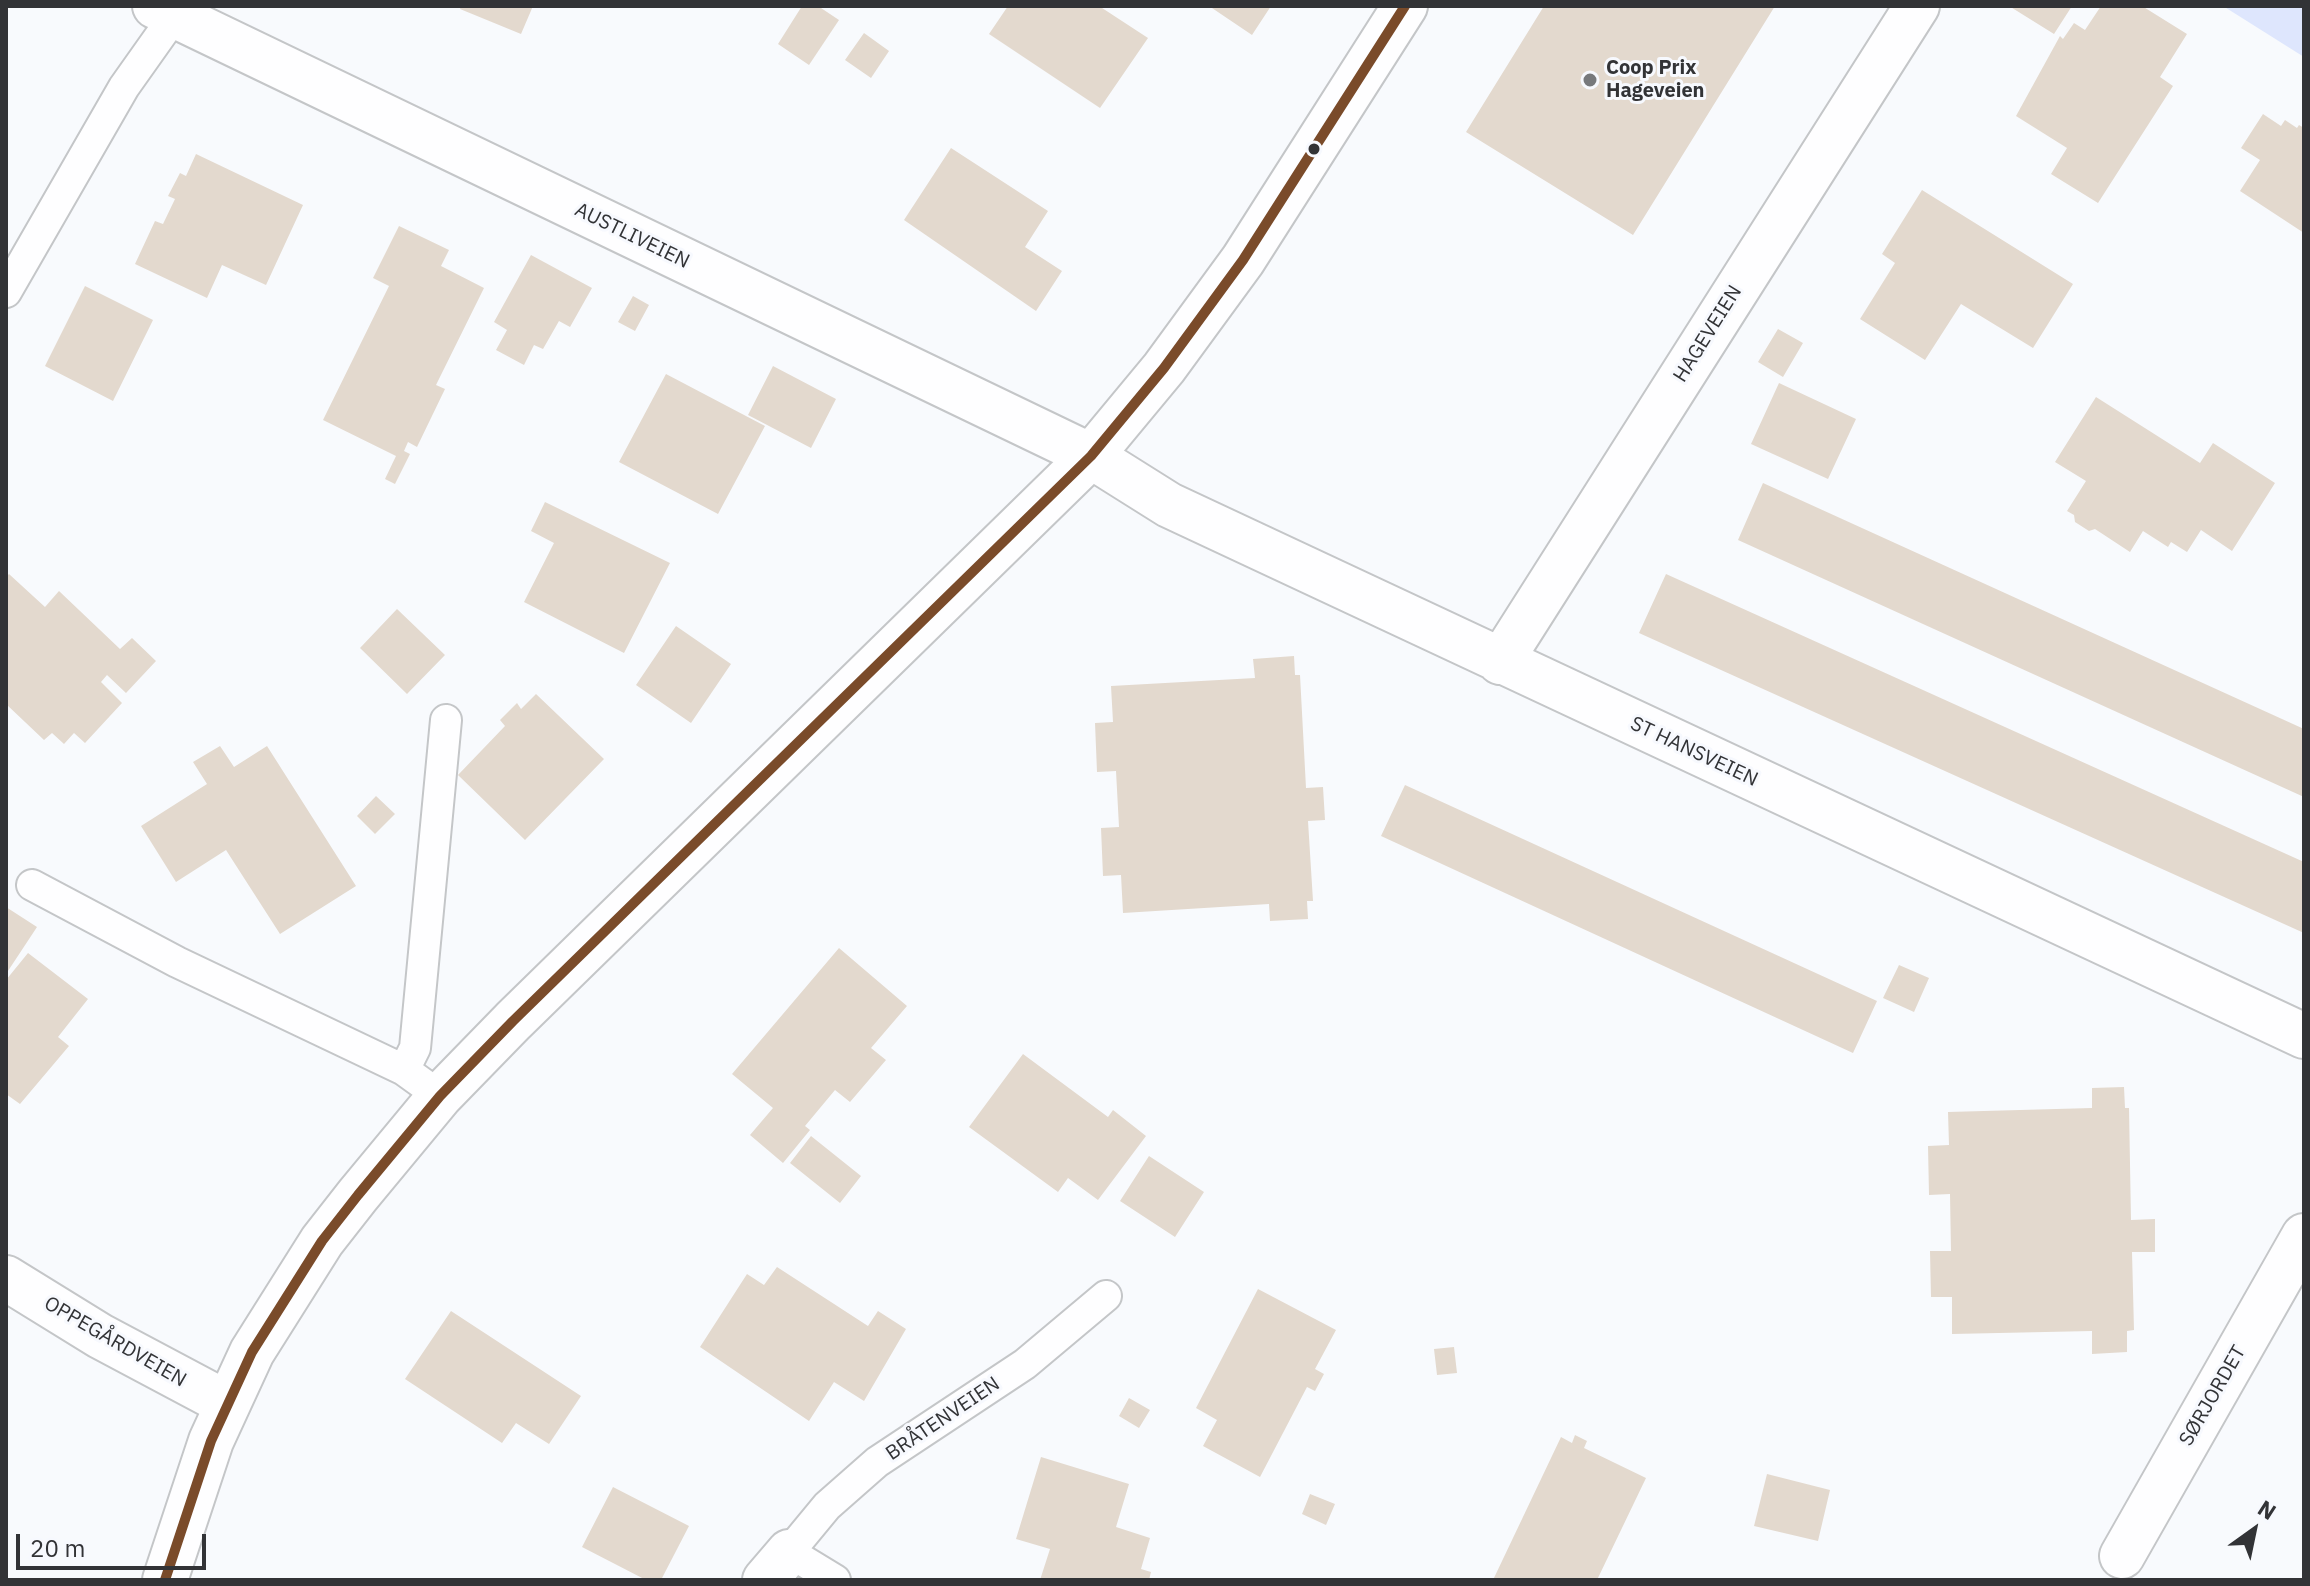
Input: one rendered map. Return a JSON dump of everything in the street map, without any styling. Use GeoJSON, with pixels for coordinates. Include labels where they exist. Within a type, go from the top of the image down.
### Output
{"type":"FeatureCollection","features":[{"type":"Feature","properties":{"kind":"street"},"geometry":{"type":"LineString","coordinates":[[165,1580],[192,1491],[226,1403],[252,1352],[322,1241],[440,1096],[513,1021],[1091,456],[1164,368],[1243,260],[1314,154],[1405,6]]}},
{"type":"Feature","properties":{"kind":"street","name":"HAGEVEIEN"},"geometry":{"type":"LineString","coordinates":[[1500,662],[1917,6]]}},
{"type":"Feature","properties":{"kind":"street","name":"AUSTLIVEIEN"},"geometry":{"type":"LineString","coordinates":[[170,9],[1091,456]]}},
{"type":"Feature","properties":{"kind":"street","name":"ST HANSVEIEN"},"geometry":{"type":"LineString","coordinates":[[1091,456],[1169,505],[2304,1036]]}},
{"type":"Feature","properties":{"kind":"street","name":"SØRJORDET"},"geometry":{"type":"LineString","coordinates":[[2122,1556],[2304,1236]]}},
{"type":"Feature","properties":{"kind":"street","name":"OPPEGÅRDVEIEN"},"geometry":{"type":"LineString","coordinates":[[6,1278],[100,1336],[226,1403]]}},
{"type":"Feature","properties":{"kind":"lane","name":"AUSTLIVEIEN"},"geometry":{"type":"LineString","coordinates":[[6,292],[170,9]]}},
{"type":"Feature","properties":{"kind":"lane"},"geometry":{"type":"LineString","coordinates":[[404,1070],[415,1048],[446,720]]}},
{"type":"Feature","properties":{"kind":"lane"},"geometry":{"type":"LineString","coordinates":[[32,885],[177,962],[404,1070],[440,1096]]}},
{"type":"Feature","properties":{"kind":"lane","name":"BRÅTENVEIEN"},"geometry":{"type":"LineString","coordinates":[[835,1580],[777,1566],[827,1506],[877,1462],[1025,1364],[1106,1296]]}},
{"type":"Feature","properties":{"kind":"shaded area"},"geometry":{"type":"Polygon","coordinates":[[[2223,6],[2304,6],[2304,57],[2223,6]]]}},
{"type":"Feature","properties":{"kind":"building"},"geometry":{"type":"Polygon","coordinates":[[[461,6],[533,6],[521,34],[460,9],[461,6]]]}},
{"type":"Feature","properties":{"kind":"building"},"geometry":{"type":"Polygon","coordinates":[[[802,6],[818,6],[839,20],[809,65],[778,44],[802,6]]]}},
{"type":"Feature","properties":{"kind":"building"},"geometry":{"type":"Polygon","coordinates":[[[1008,6],[1099,6],[1148,38],[1100,108],[989,34],[1008,6]]]}},
{"type":"Feature","properties":{"kind":"building"},"geometry":{"type":"Polygon","coordinates":[[[1209,6],[1271,6],[1252,35],[1209,6]]]}},
{"type":"Feature","properties":{"kind":"building"},"geometry":{"type":"Polygon","coordinates":[[[1544,6],[1775,6],[1633,235],[1466,132],[1544,6]]]}},
{"type":"Feature","properties":{"kind":"building"},"geometry":{"type":"Polygon","coordinates":[[[2009,6],[2072,6],[2054,34],[2009,6]]]}},
{"type":"Feature","properties":{"kind":"building"},"geometry":{"type":"Polygon","coordinates":[[[2101,6],[2142,6],[2187,34],[2160,77],[2173,86],[2098,203],[2051,174],[2067,148],[2016,116],[2060,36],[2063,39],[2074,23],[2085,30],[2101,6]]]}},
{"type":"Feature","properties":{"kind":"building"},"geometry":{"type":"Polygon","coordinates":[[[864,33],[889,51],[871,78],[845,60],[864,33]]]}},
{"type":"Feature","properties":{"kind":"building"},"geometry":{"type":"Polygon","coordinates":[[[2263,114],[2281,126],[2285,120],[2297,128],[2299,125],[2304,128],[2304,233],[2240,191],[2260,160],[2241,148],[2263,114]]]}},
{"type":"Feature","properties":{"kind":"building"},"geometry":{"type":"Polygon","coordinates":[[[951,148],[1048,211],[1025,247],[1062,271],[1036,311],[904,220],[951,148]]]}},
{"type":"Feature","properties":{"kind":"building"},"geometry":{"type":"Polygon","coordinates":[[[196,154],[303,205],[266,285],[222,265],[207,298],[135,264],[155,221],[163,224],[175,199],[168,196],[180,173],[186,176],[196,154]]]}},
{"type":"Feature","properties":{"kind":"building"},"geometry":{"type":"Polygon","coordinates":[[[1922,190],[2073,284],[2033,348],[1961,304],[1925,360],[1860,319],[1895,263],[1882,254],[1922,190]]]}},
{"type":"Feature","properties":{"kind":"building"},"geometry":{"type":"Polygon","coordinates":[[[399,226],[449,250],[441,266],[484,288],[436,385],[445,389],[417,447],[408,442],[404,451],[410,454],[395,484],[385,479],[396,456],[323,420],[389,286],[373,278],[399,226]]]}},
{"type":"Feature","properties":{"kind":"building"},"geometry":{"type":"Polygon","coordinates":[[[531,255],[592,288],[570,327],[559,321],[543,349],[534,345],[524,365],[496,350],[507,330],[494,322],[531,255]]]}},
{"type":"Feature","properties":{"kind":"building"},"geometry":{"type":"Polygon","coordinates":[[[85,286],[153,320],[113,401],[45,366],[85,286]]]}},
{"type":"Feature","properties":{"kind":"building"},"geometry":{"type":"Polygon","coordinates":[[[633,296],[649,305],[635,331],[618,322],[633,296]]]}},
{"type":"Feature","properties":{"kind":"building"},"geometry":{"type":"Polygon","coordinates":[[[1778,329],[1803,343],[1783,377],[1758,362],[1778,329]]]}},
{"type":"Feature","properties":{"kind":"building"},"geometry":{"type":"Polygon","coordinates":[[[773,366],[836,399],[811,448],[748,415],[773,366]]]}},
{"type":"Feature","properties":{"kind":"building"},"geometry":{"type":"Polygon","coordinates":[[[666,374],[765,426],[718,514],[619,462],[666,374]]]}},
{"type":"Feature","properties":{"kind":"building"},"geometry":{"type":"Polygon","coordinates":[[[1779,383],[1856,419],[1828,479],[1751,444],[1779,383]]]}},
{"type":"Feature","properties":{"kind":"building"},"geometry":{"type":"Polygon","coordinates":[[[2096,397],[2200,463],[2213,443],[2275,483],[2232,551],[2201,530],[2187,552],[2171,542],[2168,547],[2143,531],[2130,552],[2095,529],[2089,531],[2075,522],[2074,515],[2067,511],[2086,481],[2055,462],[2096,397]]]}},
{"type":"Feature","properties":{"kind":"building"},"geometry":{"type":"Polygon","coordinates":[[[1763,483],[2304,729],[2304,797],[1738,540],[1763,483]]]}},
{"type":"Feature","properties":{"kind":"building"},"geometry":{"type":"Polygon","coordinates":[[[545,502],[670,563],[624,653],[524,602],[554,543],[531,531],[545,502]]]}},
{"type":"Feature","properties":{"kind":"building"},"geometry":{"type":"Polygon","coordinates":[[[9,574],[45,607],[59,591],[120,649],[132,638],[156,661],[126,693],[107,675],[101,682],[122,703],[85,743],[74,733],[64,744],[52,733],[44,740],[6,704],[6,577],[9,574]]]}},
{"type":"Feature","properties":{"kind":"building"},"geometry":{"type":"Polygon","coordinates":[[[1666,574],[2304,862],[2304,933],[1639,633],[1666,574]]]}},
{"type":"Feature","properties":{"kind":"building"},"geometry":{"type":"Polygon","coordinates":[[[397,609],[445,655],[407,694],[360,648],[397,609]]]}},
{"type":"Feature","properties":{"kind":"building"},"geometry":{"type":"Polygon","coordinates":[[[676,626],[731,664],[691,723],[636,685],[676,626]]]}},
{"type":"Feature","properties":{"kind":"building"},"geometry":{"type":"Polygon","coordinates":[[[1294,656],[1295,675],[1300,675],[1306,788],[1323,787],[1325,820],[1308,821],[1313,901],[1307,901],[1308,919],[1270,921],[1269,904],[1123,913],[1121,875],[1103,876],[1101,828],[1119,827],[1116,771],[1097,772],[1095,723],[1113,722],[1111,686],[1255,678],[1253,659],[1294,656]]]}},
{"type":"Feature","properties":{"kind":"building"},"geometry":{"type":"Polygon","coordinates":[[[536,694],[604,759],[525,840],[458,775],[505,726],[500,720],[517,703],[521,709],[536,694]]]}},
{"type":"Feature","properties":{"kind":"building"},"geometry":{"type":"Polygon","coordinates":[[[220,746],[234,767],[267,746],[356,886],[280,934],[226,850],[176,882],[141,826],[207,784],[193,762],[220,746]]]}},
{"type":"Feature","properties":{"kind":"building"},"geometry":{"type":"Polygon","coordinates":[[[1405,785],[1877,1001],[1853,1053],[1381,836],[1405,785]]]}},
{"type":"Feature","properties":{"kind":"building"},"geometry":{"type":"Polygon","coordinates":[[[376,796],[395,814],[375,834],[357,816],[376,796]]]}},
{"type":"Feature","properties":{"kind":"building"},"geometry":{"type":"Polygon","coordinates":[[[6,907],[37,927],[6,974],[6,907]]]}},
{"type":"Feature","properties":{"kind":"building"},"geometry":{"type":"Polygon","coordinates":[[[839,948],[907,1006],[871,1048],[886,1060],[850,1102],[835,1090],[805,1126],[810,1130],[783,1163],[750,1135],[773,1108],[732,1074],[839,948]]]}},
{"type":"Feature","properties":{"kind":"building"},"geometry":{"type":"Polygon","coordinates":[[[28,953],[88,999],[58,1037],[69,1046],[20,1104],[6,1094],[6,980],[28,953]]]}},
{"type":"Feature","properties":{"kind":"building"},"geometry":{"type":"Polygon","coordinates":[[[1899,965],[1929,978],[1914,1012],[1883,998],[1899,965]]]}},
{"type":"Feature","properties":{"kind":"building"},"geometry":{"type":"Polygon","coordinates":[[[1023,1054],[1108,1117],[1113,1110],[1146,1136],[1098,1200],[1068,1178],[1058,1192],[969,1127],[1023,1054]]]}},
{"type":"Feature","properties":{"kind":"building"},"geometry":{"type":"Polygon","coordinates":[[[2124,1087],[2125,1108],[2129,1108],[2131,1220],[2155,1219],[2155,1252],[2132,1252],[2134,1330],[2127,1331],[2127,1352],[2092,1354],[2092,1331],[1952,1334],[1952,1297],[1931,1297],[1930,1251],[1951,1251],[1950,1194],[1929,1195],[1928,1146],[1949,1145],[1948,1112],[2092,1108],[2092,1088],[2124,1087]]]}},
{"type":"Feature","properties":{"kind":"building"},"geometry":{"type":"Polygon","coordinates":[[[811,1136],[861,1176],[840,1203],[790,1163],[811,1136]]]}},
{"type":"Feature","properties":{"kind":"building"},"geometry":{"type":"Polygon","coordinates":[[[1149,1156],[1204,1192],[1175,1237],[1120,1201],[1149,1156]]]}},
{"type":"Feature","properties":{"kind":"building"},"geometry":{"type":"Polygon","coordinates":[[[777,1267],[868,1326],[878,1311],[906,1329],[864,1401],[834,1382],[809,1421],[700,1347],[747,1274],[764,1285],[777,1267]]]}},
{"type":"Feature","properties":{"kind":"building"},"geometry":{"type":"Polygon","coordinates":[[[1258,1289],[1336,1330],[1315,1369],[1324,1374],[1315,1391],[1307,1387],[1260,1477],[1203,1446],[1217,1420],[1196,1408],[1258,1289]]]}},
{"type":"Feature","properties":{"kind":"building"},"geometry":{"type":"Polygon","coordinates":[[[451,1311],[581,1396],[549,1444],[516,1423],[502,1443],[405,1379],[451,1311]]]}},
{"type":"Feature","properties":{"kind":"building"},"geometry":{"type":"Polygon","coordinates":[[[1454,1347],[1457,1373],[1437,1375],[1434,1349],[1454,1347]]]}},
{"type":"Feature","properties":{"kind":"building"},"geometry":{"type":"Polygon","coordinates":[[[1129,1398],[1150,1410],[1139,1428],[1119,1416],[1129,1398]]]}},
{"type":"Feature","properties":{"kind":"building"},"geometry":{"type":"Polygon","coordinates":[[[1575,1435],[1587,1441],[1584,1448],[1646,1478],[1597,1580],[1493,1580],[1561,1437],[1572,1443],[1575,1435]]]}},
{"type":"Feature","properties":{"kind":"building"},"geometry":{"type":"Polygon","coordinates":[[[1041,1457],[1129,1484],[1116,1527],[1150,1538],[1141,1569],[1151,1572],[1149,1580],[1040,1580],[1050,1549],[1016,1539],[1041,1457]]]}},
{"type":"Feature","properties":{"kind":"building"},"geometry":{"type":"Polygon","coordinates":[[[1767,1474],[1830,1490],[1818,1541],[1754,1526],[1767,1474]]]}},
{"type":"Feature","properties":{"kind":"building"},"geometry":{"type":"Polygon","coordinates":[[[613,1487],[689,1526],[661,1580],[646,1580],[582,1547],[613,1487]]]}},
{"type":"Feature","properties":{"kind":"building"},"geometry":{"type":"Polygon","coordinates":[[[1310,1494],[1335,1504],[1326,1525],[1302,1514],[1310,1494]]]}},
{"type":"Feature","properties":{"kind":"transit line"},"geometry":{"type":"LineString","coordinates":[[165,1580],[211,1441],[252,1352],[322,1241],[358,1195],[440,1096],[513,1021],[1091,456],[1164,368],[1243,260],[1405,6]]}},
{"type":"Feature","properties":{"kind":"place","name":"Coop Prix Hageveien"},"geometry":{"type":"Point","coordinates":[1590,80]}}]}
